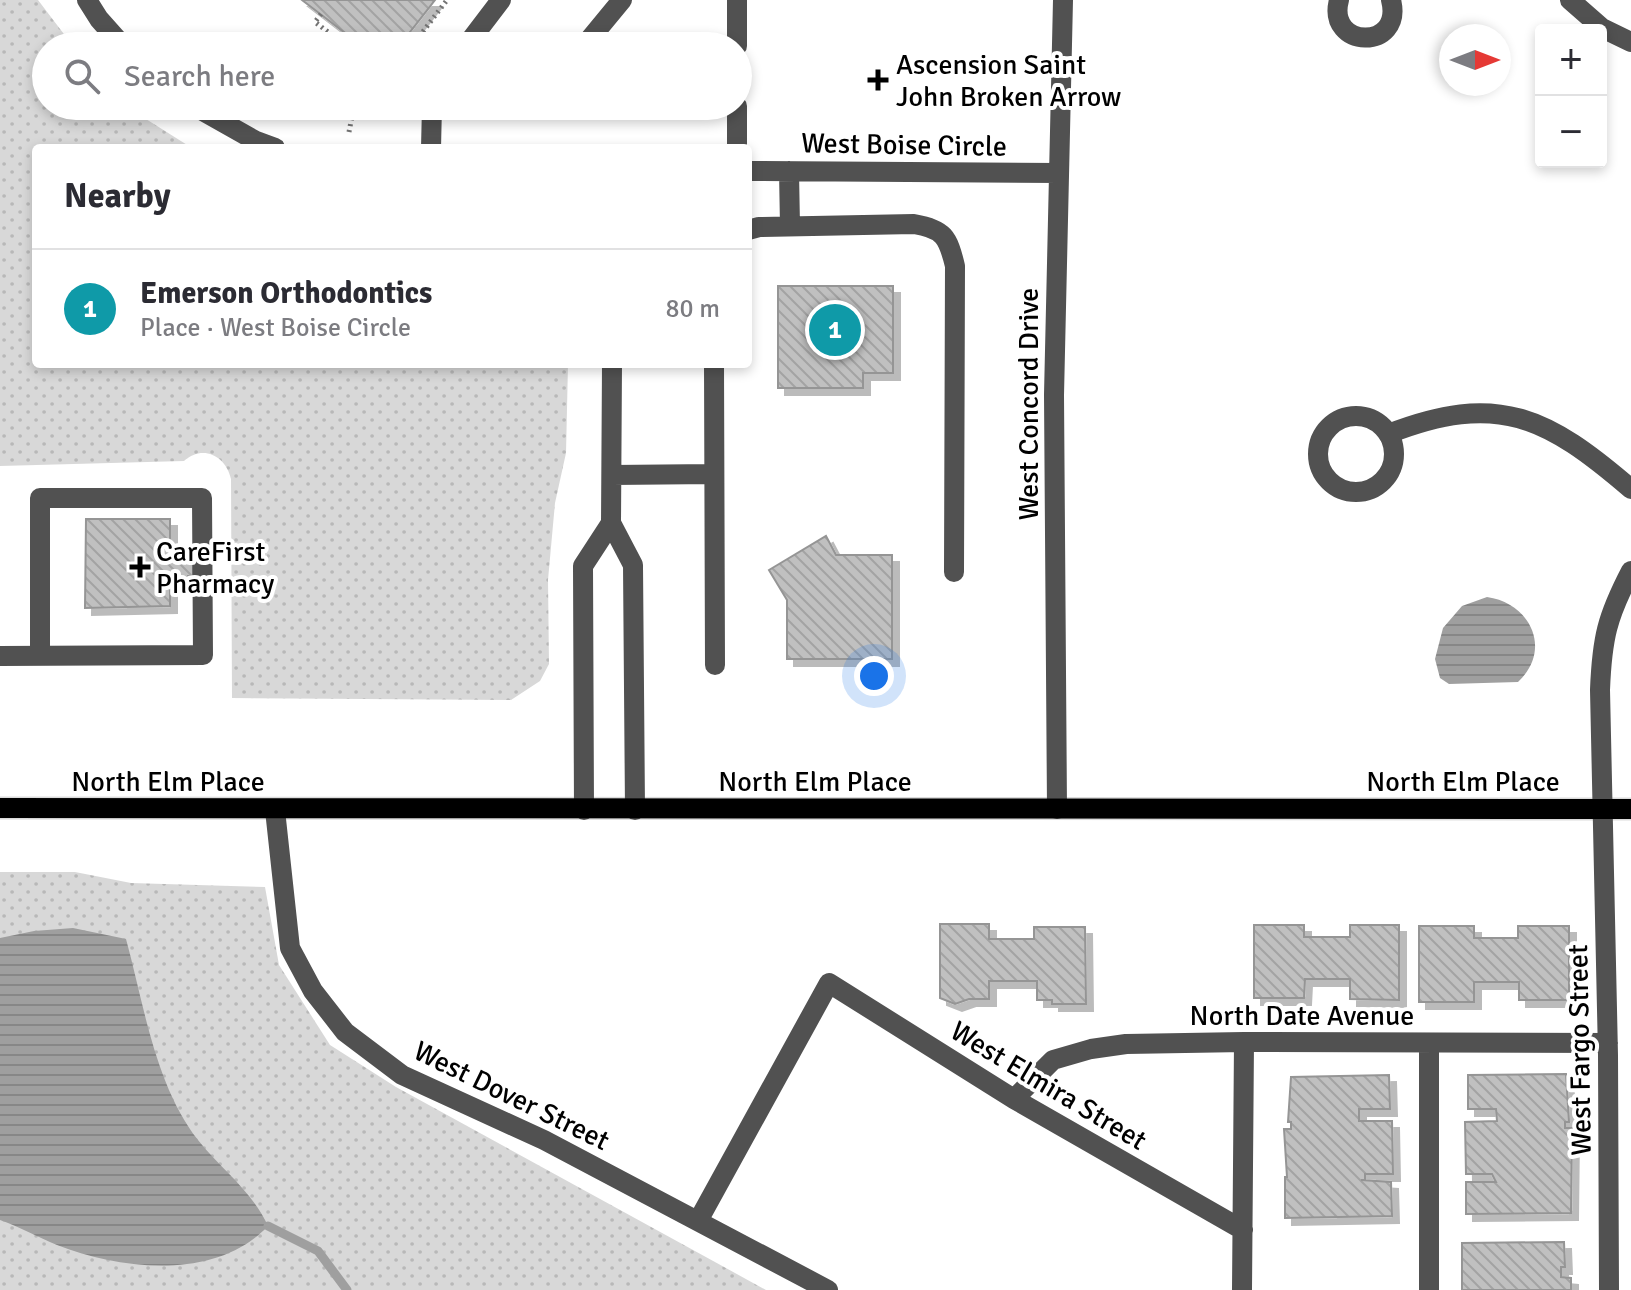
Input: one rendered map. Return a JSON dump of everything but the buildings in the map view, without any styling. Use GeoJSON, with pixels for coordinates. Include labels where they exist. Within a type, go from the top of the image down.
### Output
{"type":"FeatureCollection","features":[{"type":"Feature","properties":{"kind":"main road","name":"North Elm Place"},"geometry":{"type":"LineString","coordinates":[[0,808],[1631,809]]}},
{"type":"Feature","properties":{"kind":"street"},"geometry":{"type":"LineString","coordinates":[[87,0],[111,32]]}},
{"type":"Feature","properties":{"kind":"street"},"geometry":{"type":"LineString","coordinates":[[477,32],[501,0]]}},
{"type":"Feature","properties":{"kind":"street"},"geometry":{"type":"LineString","coordinates":[[596,32],[622,0]]}},
{"type":"Feature","properties":{"kind":"street"},"geometry":{"type":"LineString","coordinates":[[737,0],[737,32]]}},
{"type":"Feature","properties":{"kind":"street","name":"West Concord Drive"},"geometry":{"type":"LineString","coordinates":[[1057,809],[1054,395],[1063,0]]}},
{"type":"Feature","properties":{"kind":"street"},"geometry":{"type":"LineString","coordinates":[[1339,0],[1338,17],[1344,29],[1362,39],[1376,37],[1387,29],[1393,10],[1391,0]]}},
{"type":"Feature","properties":{"kind":"street"},"geometry":{"type":"LineString","coordinates":[[1570,0],[1602,28],[1631,42]]}},
{"type":"Feature","properties":{"kind":"street"},"geometry":{"type":"LineString","coordinates":[[219,120],[264,144]]}},
{"type":"Feature","properties":{"kind":"street"},"geometry":{"type":"LineString","coordinates":[[431,144],[432,120]]}},
{"type":"Feature","properties":{"kind":"street"},"geometry":{"type":"LineString","coordinates":[[737,120],[737,144]]}},
{"type":"Feature","properties":{"kind":"street","name":"West Boise Circle"},"geometry":{"type":"LineString","coordinates":[[752,171],[1059,173]]}},
{"type":"Feature","properties":{"kind":"street"},"geometry":{"type":"LineString","coordinates":[[789,171],[790,226]]}},
{"type":"Feature","properties":{"kind":"street"},"geometry":{"type":"LineString","coordinates":[[752,229],[914,224],[935,227],[949,242],[955,266],[954,572]]}},
{"type":"Feature","properties":{"kind":"street"},"geometry":{"type":"LineString","coordinates":[[612,368],[611,523],[633,565],[635,810]]}},
{"type":"Feature","properties":{"kind":"street"},"geometry":{"type":"LineString","coordinates":[[714,368],[715,665]]}},
{"type":"Feature","properties":{"kind":"street"},"geometry":{"type":"LineString","coordinates":[[1388,434],[1457,414],[1487,412],[1520,417],[1585,450],[1631,489]]}},
{"type":"Feature","properties":{"kind":"street"},"geometry":{"type":"LineString","coordinates":[[612,475],[714,474]]}},
{"type":"Feature","properties":{"kind":"street"},"geometry":{"type":"LineString","coordinates":[[0,656],[40,656],[203,655],[202,498],[40,498],[40,656]]}},
{"type":"Feature","properties":{"kind":"street"},"geometry":{"type":"LineString","coordinates":[[584,810],[583,566],[611,523]]}},
{"type":"Feature","properties":{"kind":"street"},"geometry":{"type":"LineString","coordinates":[[1603,809],[1602,648],[1611,610],[1631,571]]}},
{"type":"Feature","properties":{"kind":"street","name":"West Fargo Street"},"geometry":{"type":"LineString","coordinates":[[1603,809],[1609,1290]]}},
{"type":"Feature","properties":{"kind":"street","name":"West Dover Street"},"geometry":{"type":"LineString","coordinates":[[275,810],[290,948],[313,991],[345,1032],[402,1075],[544,1140],[828,1290]]}},
{"type":"Feature","properties":{"kind":"street","name":"West Elmira Street"},"geometry":{"type":"LineString","coordinates":[[698,1221],[829,983],[1014,1099],[1243,1230]]}},
{"type":"Feature","properties":{"kind":"street"},"geometry":{"type":"LineString","coordinates":[[1242,1290],[1244,1042]]}},
{"type":"Feature","properties":{"kind":"street"},"geometry":{"type":"LineString","coordinates":[[1429,1043],[1429,1290]]}},
{"type":"Feature","properties":{"kind":"street","name":"North Date Avenue"},"geometry":{"type":"LineString","coordinates":[[1014,1099],[1053,1060],[1091,1049],[1126,1044],[1608,1043]]}},
{"type":"Feature","properties":{"kind":"path"},"geometry":{"type":"LineString","coordinates":[[423,32],[447,0]]}},
{"type":"Feature","properties":{"kind":"path"},"geometry":{"type":"LineString","coordinates":[[321,14],[315,22],[328,32]]}},
{"type":"Feature","properties":{"kind":"path"},"geometry":{"type":"LineString","coordinates":[[349,132],[351,120]]}},
{"type":"Feature","properties":{"kind":"shaded area"},"geometry":{"type":"Polygon","coordinates":[[[0,0],[38,0],[62,32],[32,32],[32,120],[148,120],[186,144],[32,144],[32,368],[568,368],[566,453],[555,503],[548,580],[549,664],[540,681],[511,700],[232,698],[231,479],[219,459],[199,453],[184,461],[0,466],[0,0]]]}},
{"type":"Feature","properties":{"kind":"shaded area"},"geometry":{"type":"Polygon","coordinates":[[[1487,597],[1515,608],[1525,618],[1532,629],[1534,656],[1518,682],[1449,684],[1440,678],[1435,659],[1443,628],[1462,606],[1487,597]]]}},
{"type":"Feature","properties":{"kind":"shaded area"},"geometry":{"type":"Polygon","coordinates":[[[0,872],[75,872],[131,883],[265,887],[279,965],[330,1045],[396,1087],[766,1290],[0,1290],[0,872]]]}},
{"type":"Feature","properties":{"kind":"shaded area"},"geometry":{"type":"Polygon","coordinates":[[[73,928],[126,939],[153,1044],[171,1095],[198,1140],[245,1191],[268,1226],[247,1244],[222,1256],[195,1263],[167,1266],[138,1264],[82,1254],[0,1220],[0,938],[73,928]]]}},
{"type":"Feature","properties":{"kind":"waterway"},"geometry":{"type":"LineString","coordinates":[[268,1226],[318,1251],[347,1290]]}},
{"type":"Feature","properties":{"kind":"place","name":"Ascension Saint John Broken Arrow"},"geometry":{"type":"Point","coordinates":[878,80]}},
{"type":"Feature","properties":{"kind":"place","name":"Emerson Orthodontics"},"geometry":{"type":"Point","coordinates":[835,330]}},
{"type":"Feature","properties":{"kind":"place","name":"CareFirst Pharmacy"},"geometry":{"type":"Point","coordinates":[140,567]}}]}
